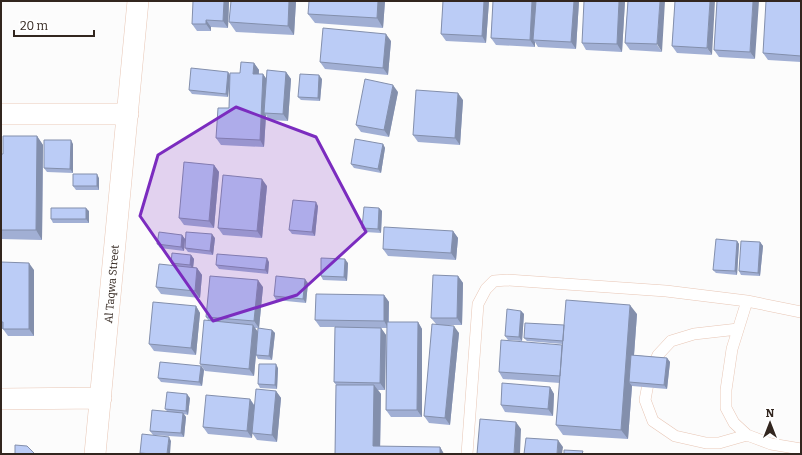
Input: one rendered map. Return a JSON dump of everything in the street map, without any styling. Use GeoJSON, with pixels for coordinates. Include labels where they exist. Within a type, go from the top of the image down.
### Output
{"type":"FeatureCollection","features":[{"type":"Feature","properties":{"kind":"street","name":"Al Taqwa Street"},"geometry":{"type":"LineString","coordinates":[[95,454],[138,1]]}},
{"type":"Feature","properties":{"kind":"street"},"geometry":{"type":"LineString","coordinates":[[1,114],[128,114]]}},
{"type":"Feature","properties":{"kind":"street"},"geometry":{"type":"LineString","coordinates":[[1,399],[101,398]]}},
{"type":"Feature","properties":{"kind":"lane"},"geometry":{"type":"LineString","coordinates":[[467,454],[478,304],[486,289],[494,281],[507,280],[666,291],[747,301],[801,312]]}},
{"type":"Feature","properties":{"kind":"lane"},"geometry":{"type":"LineString","coordinates":[[747,301],[732,349],[726,390],[726,408],[734,422],[747,435],[771,444],[801,449]]}},
{"type":"Feature","properties":{"kind":"lane"},"geometry":{"type":"LineString","coordinates":[[738,329],[694,334],[671,341],[658,355],[655,361],[650,373],[645,400],[652,421],[675,436],[706,444],[719,443],[747,435]]}},
{"type":"Feature","properties":{"kind":"highlighted area"},"geometry":{"type":"Polygon","coordinates":[[[236,107],[316,137],[366,232],[297,295],[213,321],[140,216],[158,155],[236,107]]]}},
{"type":"Feature","properties":{"kind":"building"},"geometry":{"type":"Polygon","coordinates":[[[193,1],[224,1],[223,21],[206,20],[206,24],[192,24],[193,1]]]}},
{"type":"Feature","properties":{"kind":"building"},"geometry":{"type":"Polygon","coordinates":[[[231,1],[289,1],[288,26],[229,22],[231,1]]]}},
{"type":"Feature","properties":{"kind":"building"},"geometry":{"type":"Polygon","coordinates":[[[309,1],[378,1],[377,18],[308,14],[309,1]]]}},
{"type":"Feature","properties":{"kind":"building"},"geometry":{"type":"Polygon","coordinates":[[[443,1],[484,1],[482,36],[441,34],[443,1]]]}},
{"type":"Feature","properties":{"kind":"building"},"geometry":{"type":"Polygon","coordinates":[[[493,1],[532,1],[530,40],[491,38],[493,1]]]}},
{"type":"Feature","properties":{"kind":"building"},"geometry":{"type":"Polygon","coordinates":[[[536,1],[574,1],[571,42],[533,40],[536,1]]]}},
{"type":"Feature","properties":{"kind":"building"},"geometry":{"type":"Polygon","coordinates":[[[584,1],[619,1],[617,44],[582,43],[584,1]]]}},
{"type":"Feature","properties":{"kind":"building"},"geometry":{"type":"Polygon","coordinates":[[[628,1],[660,1],[657,44],[625,43],[628,1]]]}},
{"type":"Feature","properties":{"kind":"building"},"geometry":{"type":"Polygon","coordinates":[[[675,1],[710,1],[707,48],[672,46],[675,1]]]}},
{"type":"Feature","properties":{"kind":"building"},"geometry":{"type":"Polygon","coordinates":[[[717,1],[753,1],[750,52],[714,50],[717,1]]]}},
{"type":"Feature","properties":{"kind":"building"},"geometry":{"type":"Polygon","coordinates":[[[766,1],[801,1],[801,56],[763,53],[766,1]]]}},
{"type":"Feature","properties":{"kind":"building"},"geometry":{"type":"Polygon","coordinates":[[[323,28],[386,34],[383,68],[320,62],[323,28]]]}},
{"type":"Feature","properties":{"kind":"building"},"geometry":{"type":"Polygon","coordinates":[[[241,62],[254,63],[253,74],[263,74],[260,140],[216,138],[218,108],[229,108],[230,73],[240,73],[241,62]]]}},
{"type":"Feature","properties":{"kind":"building"},"geometry":{"type":"Polygon","coordinates":[[[191,68],[228,72],[226,94],[189,90],[191,68]]]}},
{"type":"Feature","properties":{"kind":"building"},"geometry":{"type":"Polygon","coordinates":[[[267,70],[286,72],[283,114],[264,113],[267,70]]]}},
{"type":"Feature","properties":{"kind":"building"},"geometry":{"type":"Polygon","coordinates":[[[300,74],[319,75],[318,98],[298,97],[300,74]]]}},
{"type":"Feature","properties":{"kind":"building"},"geometry":{"type":"Polygon","coordinates":[[[365,79],[393,85],[384,130],[356,125],[365,79]]]}},
{"type":"Feature","properties":{"kind":"building"},"geometry":{"type":"Polygon","coordinates":[[[416,90],[458,93],[455,138],[413,135],[416,90]]]}},
{"type":"Feature","properties":{"kind":"building"},"geometry":{"type":"Polygon","coordinates":[[[3,136],[37,136],[36,230],[1,230],[1,154],[3,154],[3,136]]]}},
{"type":"Feature","properties":{"kind":"building"},"geometry":{"type":"Polygon","coordinates":[[[355,139],[383,144],[378,169],[351,164],[355,139]]]}},
{"type":"Feature","properties":{"kind":"building"},"geometry":{"type":"Polygon","coordinates":[[[44,140],[71,140],[70,169],[44,168],[44,140]]]}},
{"type":"Feature","properties":{"kind":"building"},"geometry":{"type":"Polygon","coordinates":[[[184,162],[214,165],[209,221],[179,218],[184,162]]]}},
{"type":"Feature","properties":{"kind":"building"},"geometry":{"type":"Polygon","coordinates":[[[73,174],[97,174],[97,186],[73,186],[73,174]]]}},
{"type":"Feature","properties":{"kind":"building"},"geometry":{"type":"Polygon","coordinates":[[[223,175],[262,179],[257,231],[218,228],[223,175]]]}},
{"type":"Feature","properties":{"kind":"building"},"geometry":{"type":"Polygon","coordinates":[[[293,200],[316,202],[312,232],[289,230],[293,200]]]}},
{"type":"Feature","properties":{"kind":"building"},"geometry":{"type":"Polygon","coordinates":[[[364,207],[379,208],[378,229],[362,228],[364,207]]]}},
{"type":"Feature","properties":{"kind":"building"},"geometry":{"type":"Polygon","coordinates":[[[51,208],[86,208],[86,219],[51,219],[51,208]]]}},
{"type":"Feature","properties":{"kind":"building"},"geometry":{"type":"Polygon","coordinates":[[[384,227],[453,231],[451,253],[383,249],[384,227]]]}},
{"type":"Feature","properties":{"kind":"building"},"geometry":{"type":"Polygon","coordinates":[[[159,232],[182,235],[181,247],[157,244],[159,232]]]}},
{"type":"Feature","properties":{"kind":"building"},"geometry":{"type":"Polygon","coordinates":[[[186,232],[212,234],[210,251],[185,248],[186,232]]]}},
{"type":"Feature","properties":{"kind":"building"},"geometry":{"type":"Polygon","coordinates":[[[716,239],[737,241],[735,271],[713,270],[716,239]]]}},
{"type":"Feature","properties":{"kind":"building"},"geometry":{"type":"Polygon","coordinates":[[[741,241],[760,242],[758,273],[739,271],[741,241]]]}},
{"type":"Feature","properties":{"kind":"building"},"geometry":{"type":"Polygon","coordinates":[[[172,253],[191,255],[190,265],[171,263],[172,253]]]}},
{"type":"Feature","properties":{"kind":"building"},"geometry":{"type":"Polygon","coordinates":[[[217,254],[267,258],[265,270],[216,265],[217,254]]]}},
{"type":"Feature","properties":{"kind":"building"},"geometry":{"type":"Polygon","coordinates":[[[321,258],[345,259],[344,277],[321,276],[321,258]]]}},
{"type":"Feature","properties":{"kind":"building"},"geometry":{"type":"Polygon","coordinates":[[[1,262],[29,263],[29,329],[3,329],[3,322],[1,322],[1,262]]]}},
{"type":"Feature","properties":{"kind":"building"},"geometry":{"type":"Polygon","coordinates":[[[159,264],[197,268],[195,291],[156,287],[159,264]]]}},
{"type":"Feature","properties":{"kind":"building"},"geometry":{"type":"Polygon","coordinates":[[[433,275],[458,276],[457,318],[431,318],[433,275]]]}},
{"type":"Feature","properties":{"kind":"building"},"geometry":{"type":"Polygon","coordinates":[[[210,276],[258,280],[254,321],[206,317],[210,276]]]}},
{"type":"Feature","properties":{"kind":"building"},"geometry":{"type":"Polygon","coordinates":[[[276,276],[305,279],[303,299],[274,296],[276,276]]]}},
{"type":"Feature","properties":{"kind":"building"},"geometry":{"type":"Polygon","coordinates":[[[316,294],[384,295],[384,321],[315,320],[316,294]]]}},
{"type":"Feature","properties":{"kind":"building"},"geometry":{"type":"Polygon","coordinates":[[[566,300],[630,305],[621,430],[556,425],[566,300]]]}},
{"type":"Feature","properties":{"kind":"building"},"geometry":{"type":"Polygon","coordinates":[[[153,302],[196,306],[191,348],[149,344],[153,302]]]}},
{"type":"Feature","properties":{"kind":"building"},"geometry":{"type":"Polygon","coordinates":[[[507,309],[521,311],[519,337],[505,336],[507,309]]]}},
{"type":"Feature","properties":{"kind":"building"},"geometry":{"type":"Polygon","coordinates":[[[204,320],[253,325],[249,369],[200,364],[204,320]]]}},
{"type":"Feature","properties":{"kind":"building"},"geometry":{"type":"Polygon","coordinates":[[[387,322],[418,322],[417,410],[386,410],[387,322]]]}},
{"type":"Feature","properties":{"kind":"building"},"geometry":{"type":"Polygon","coordinates":[[[525,323],[564,325],[563,341],[524,338],[525,323]]]}},
{"type":"Feature","properties":{"kind":"building"},"geometry":{"type":"Polygon","coordinates":[[[432,324],[454,326],[445,418],[424,416],[432,324]]]}},
{"type":"Feature","properties":{"kind":"building"},"geometry":{"type":"Polygon","coordinates":[[[335,327],[381,328],[380,383],[334,382],[335,327]]]}},
{"type":"Feature","properties":{"kind":"building"},"geometry":{"type":"Polygon","coordinates":[[[258,328],[272,330],[269,356],[256,355],[258,328]]]}},
{"type":"Feature","properties":{"kind":"building"},"geometry":{"type":"Polygon","coordinates":[[[501,340],[562,345],[560,376],[499,372],[501,340]]]}},
{"type":"Feature","properties":{"kind":"building"},"geometry":{"type":"Polygon","coordinates":[[[631,355],[667,358],[664,385],[629,382],[631,355]]]}},
{"type":"Feature","properties":{"kind":"building"},"geometry":{"type":"Polygon","coordinates":[[[160,362],[201,366],[199,382],[158,378],[160,362]]]}},
{"type":"Feature","properties":{"kind":"building"},"geometry":{"type":"Polygon","coordinates":[[[259,364],[276,364],[275,385],[258,384],[259,364]]]}},
{"type":"Feature","properties":{"kind":"building"},"geometry":{"type":"Polygon","coordinates":[[[502,383],[550,387],[548,409],[501,405],[502,383]]]}},
{"type":"Feature","properties":{"kind":"building"},"geometry":{"type":"Polygon","coordinates":[[[336,385],[374,385],[373,446],[440,447],[440,454],[335,454],[336,385]]]}},
{"type":"Feature","properties":{"kind":"building"},"geometry":{"type":"Polygon","coordinates":[[[256,389],[276,391],[272,435],[252,433],[256,389]]]}},
{"type":"Feature","properties":{"kind":"building"},"geometry":{"type":"Polygon","coordinates":[[[167,392],[187,394],[186,411],[165,409],[167,392]]]}},
{"type":"Feature","properties":{"kind":"building"},"geometry":{"type":"Polygon","coordinates":[[[206,395],[250,399],[247,431],[203,427],[206,395]]]}},
{"type":"Feature","properties":{"kind":"building"},"geometry":{"type":"Polygon","coordinates":[[[152,410],[183,413],[181,433],[150,431],[152,410]]]}},
{"type":"Feature","properties":{"kind":"building"},"geometry":{"type":"Polygon","coordinates":[[[480,419],[516,422],[514,454],[477,454],[480,419]]]}},
{"type":"Feature","properties":{"kind":"building"},"geometry":{"type":"Polygon","coordinates":[[[142,434],[169,437],[167,454],[140,453],[142,434]]]}},
{"type":"Feature","properties":{"kind":"building"},"geometry":{"type":"Polygon","coordinates":[[[526,438],[558,440],[557,454],[524,454],[526,438]]]}},
{"type":"Feature","properties":{"kind":"building"},"geometry":{"type":"Polygon","coordinates":[[[15,445],[27,446],[35,454],[15,454],[15,445]]]}},
{"type":"Feature","properties":{"kind":"building"},"geometry":{"type":"Polygon","coordinates":[[[564,450],[583,451],[582,454],[564,454],[564,450]]]}}]}
